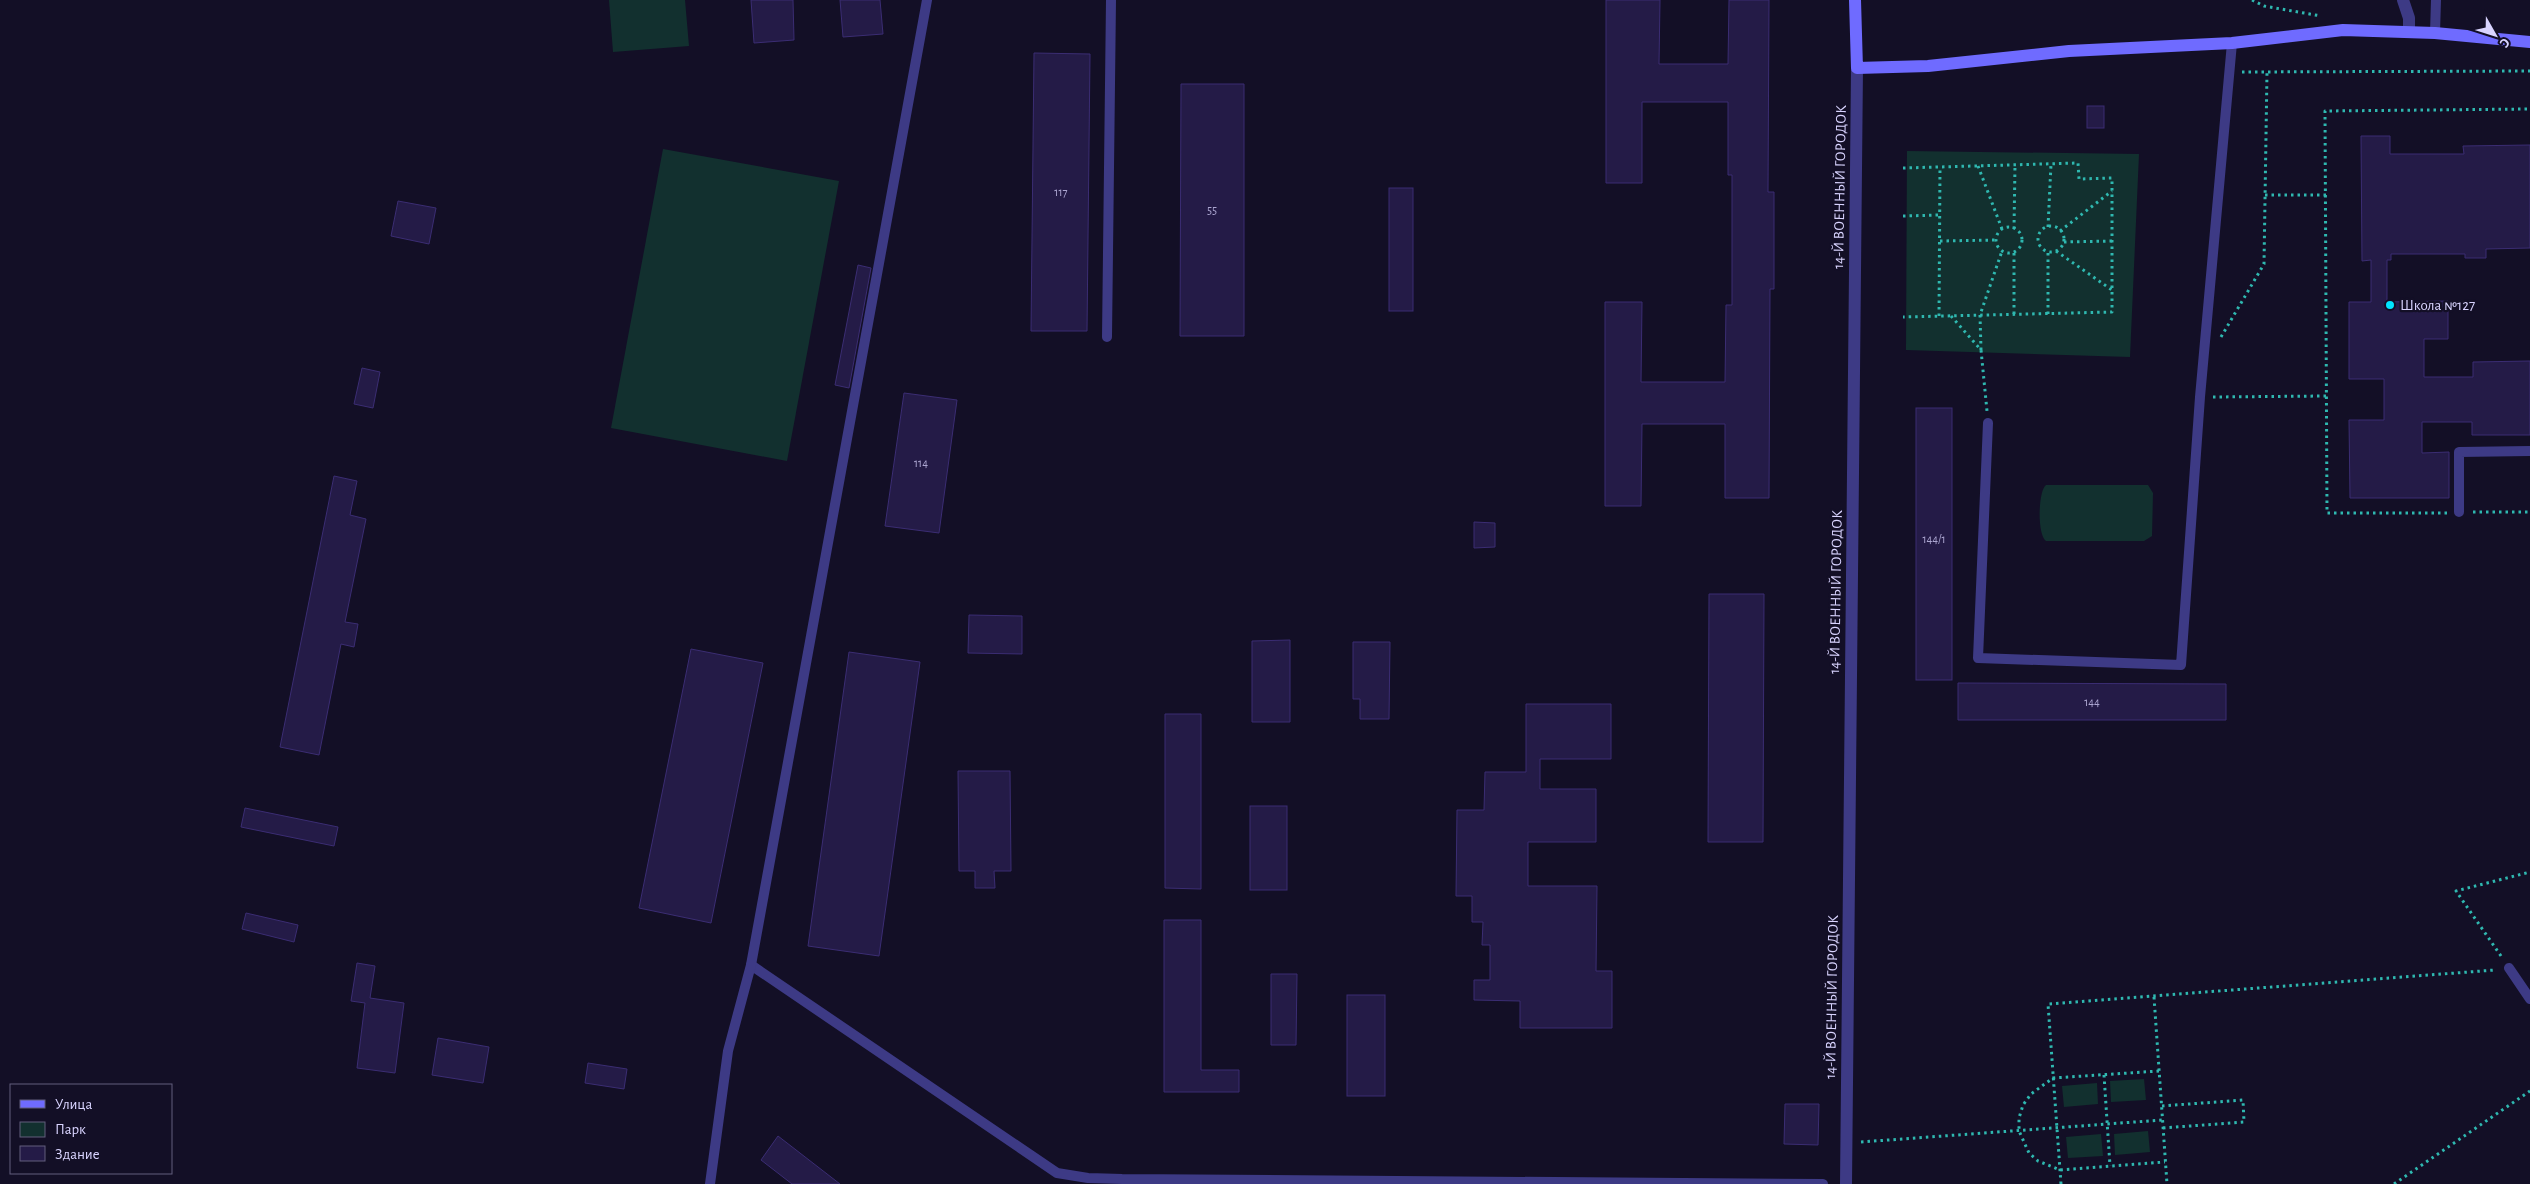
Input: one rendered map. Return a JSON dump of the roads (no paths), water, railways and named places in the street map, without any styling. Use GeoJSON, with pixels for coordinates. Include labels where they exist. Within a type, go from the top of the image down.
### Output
{"type":"FeatureCollection","features":[{"type":"Feature","properties":{"kind":"street","name":"14-Й ВОЕННЫЙ ГОРОДОК"},"geometry":{"type":"LineString","coordinates":[[1846,1184],[1857,68],[1855,0]]}},
{"type":"Feature","properties":{"kind":"street"},"geometry":{"type":"LineString","coordinates":[[2403,0],[2408,18],[2409,32]]}},
{"type":"Feature","properties":{"kind":"street"},"geometry":{"type":"LineString","coordinates":[[1857,68],[1928,66],[2069,51],[2232,44],[2343,30],[2435,33],[2530,42]]}},
{"type":"Feature","properties":{"kind":"lane"},"geometry":{"type":"LineString","coordinates":[[710,1184],[728,1051],[751,965],[927,0]]}},
{"type":"Feature","properties":{"kind":"lane"},"geometry":{"type":"LineString","coordinates":[[1107,337],[1111,0]]}},
{"type":"Feature","properties":{"kind":"lane"},"geometry":{"type":"LineString","coordinates":[[2435,33],[2436,0]]}},
{"type":"Feature","properties":{"kind":"lane"},"geometry":{"type":"LineString","coordinates":[[1988,423],[1978,658],[2181,664],[2200,397],[2232,44]]}},
{"type":"Feature","properties":{"kind":"lane"},"geometry":{"type":"LineString","coordinates":[[2459,512],[2459,452],[2530,451]]}},
{"type":"Feature","properties":{"kind":"lane"},"geometry":{"type":"LineString","coordinates":[[751,965],[1057,1173],[1088,1178],[1122,1180],[1823,1184]]}},
{"type":"Feature","properties":{"kind":"lane"},"geometry":{"type":"LineString","coordinates":[[2509,968],[2530,999]]}},
{"type":"Feature","properties":{"kind":"place","name":"Школа №127"},"geometry":{"type":"Point","coordinates":[2390,305]}}]}
